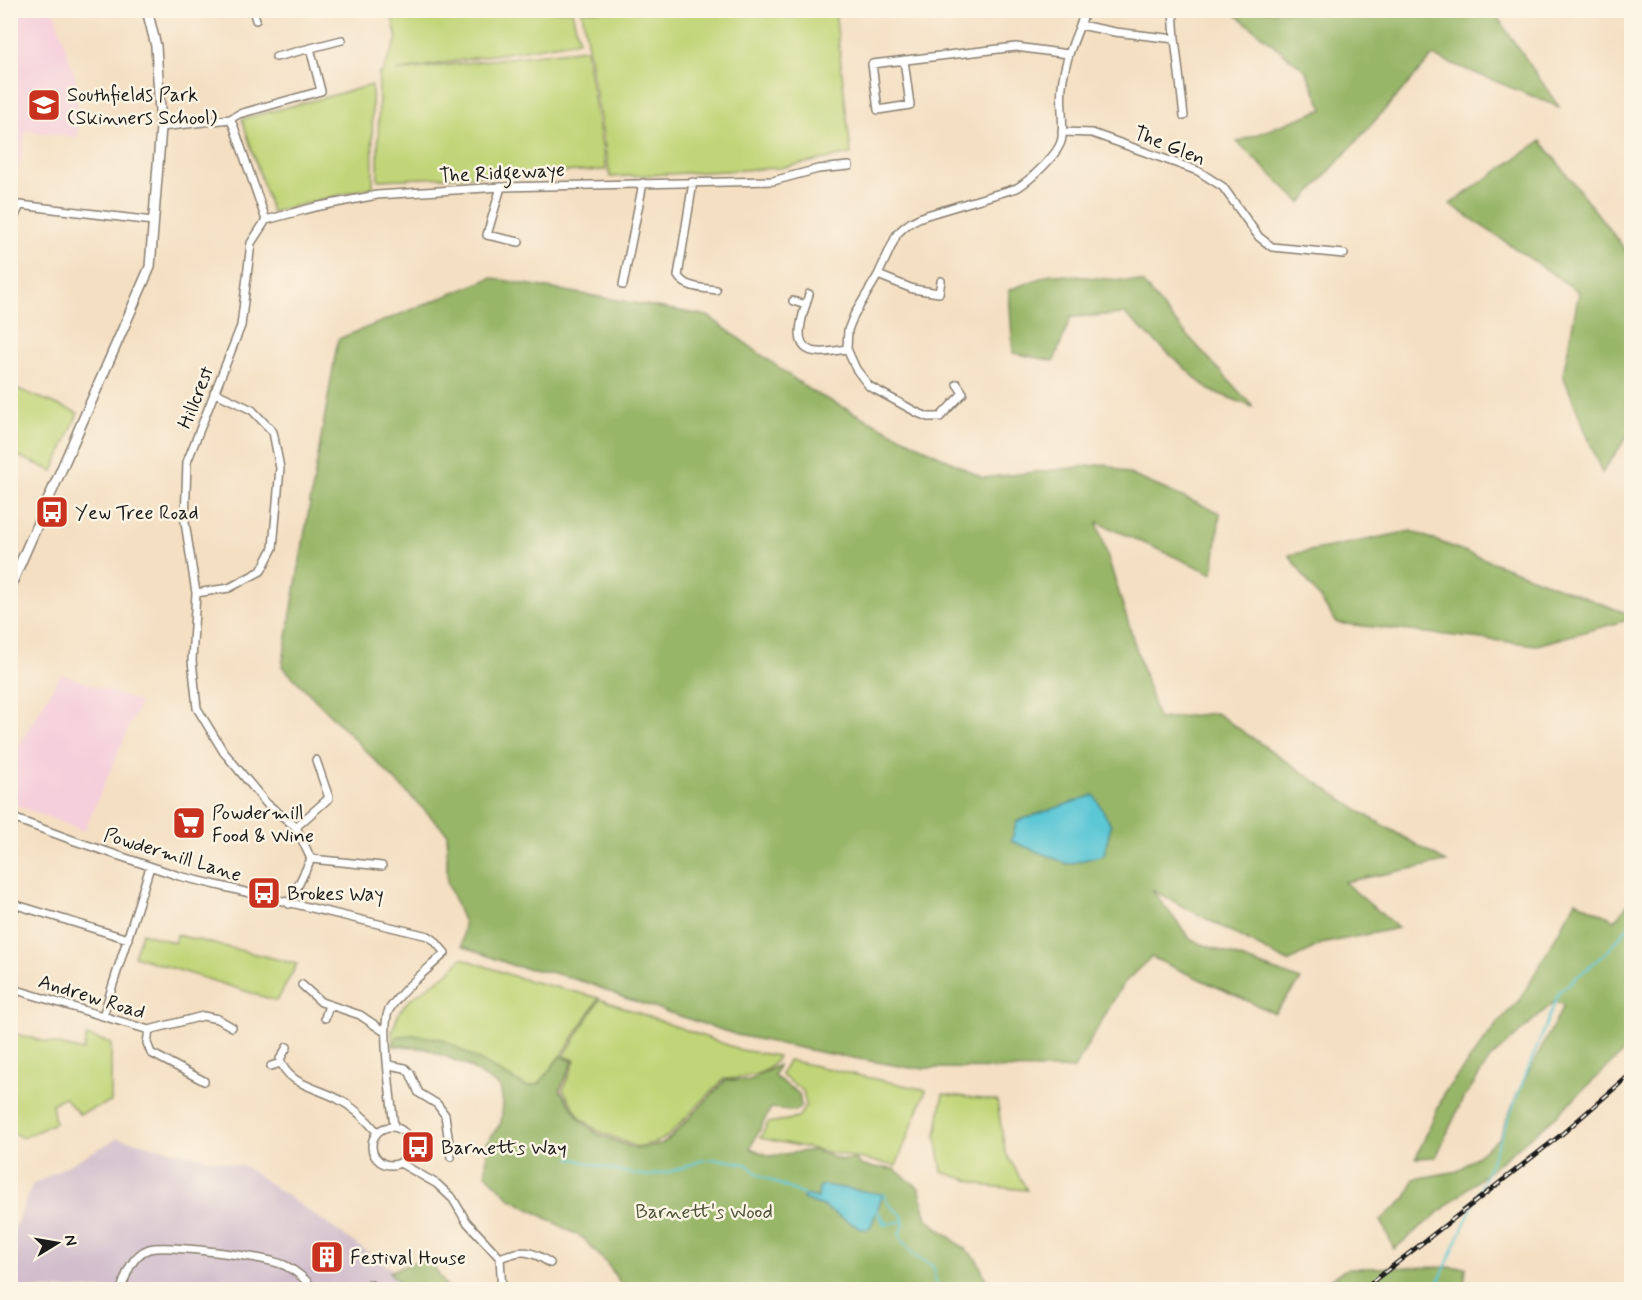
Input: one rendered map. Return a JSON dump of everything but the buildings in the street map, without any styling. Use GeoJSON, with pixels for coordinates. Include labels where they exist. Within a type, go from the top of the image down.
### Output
{"type":"FeatureCollection","features":[{"type":"Feature","properties":{"kind":"street"},"geometry":{"type":"LineString","coordinates":[[10,587],[150,267],[161,127],[156,46],[147,10]]}},
{"type":"Feature","properties":{"kind":"street"},"geometry":{"type":"LineString","coordinates":[[253,10],[256,20]]}},
{"type":"Feature","properties":{"kind":"street"},"geometry":{"type":"LineString","coordinates":[[957,384],[963,393],[940,417],[928,417],[892,400],[869,386],[856,369],[848,349],[848,330],[897,234],[913,219],[1017,188],[1034,175],[1053,155],[1062,140],[1062,87],[1068,54],[1086,10]]}},
{"type":"Feature","properties":{"kind":"street"},"geometry":{"type":"LineString","coordinates":[[1173,10],[1184,116]]}},
{"type":"Feature","properties":{"kind":"street"},"geometry":{"type":"LineString","coordinates":[[1080,25],[1175,39]]}},
{"type":"Feature","properties":{"kind":"street"},"geometry":{"type":"LineString","coordinates":[[276,57],[342,40]]}},
{"type":"Feature","properties":{"kind":"street"},"geometry":{"type":"LineString","coordinates":[[904,60],[910,105],[878,110],[872,64],[904,60],[1016,47],[1068,54]]}},
{"type":"Feature","properties":{"kind":"street"},"geometry":{"type":"LineString","coordinates":[[161,127],[230,119],[239,114],[321,91],[310,48]]}},
{"type":"Feature","properties":{"kind":"street"},"geometry":{"type":"LineString","coordinates":[[230,119],[266,220]]}},
{"type":"Feature","properties":{"kind":"street","name":"The Glen"},"geometry":{"type":"LineString","coordinates":[[1062,132],[1092,133],[1198,171],[1223,187],[1259,237],[1272,247],[1344,254]]}},
{"type":"Feature","properties":{"kind":"street","name":"The Ridgewaye"},"geometry":{"type":"LineString","coordinates":[[266,220],[377,195],[501,187],[773,181],[818,169],[849,166]]}},
{"type":"Feature","properties":{"kind":"street"},"geometry":{"type":"LineString","coordinates":[[693,182],[678,276],[682,282],[687,284],[716,290]]}},
{"type":"Feature","properties":{"kind":"street"},"geometry":{"type":"LineString","coordinates":[[623,285],[643,183]]}},
{"type":"Feature","properties":{"kind":"street"},"geometry":{"type":"LineString","coordinates":[[501,187],[487,235],[519,242]]}},
{"type":"Feature","properties":{"kind":"street"},"geometry":{"type":"LineString","coordinates":[[10,227],[20,205],[153,221]]}},
{"type":"Feature","properties":{"kind":"street","name":"Hillcrest"},"geometry":{"type":"LineString","coordinates":[[196,593],[186,522],[187,462],[241,326],[251,243],[266,220]]}},
{"type":"Feature","properties":{"kind":"street"},"geometry":{"type":"LineString","coordinates":[[878,275],[913,289],[939,293],[941,281]]}},
{"type":"Feature","properties":{"kind":"street"},"geometry":{"type":"LineString","coordinates":[[809,294],[799,329],[800,341],[804,347],[820,353],[848,349]]}},
{"type":"Feature","properties":{"kind":"street"},"geometry":{"type":"LineString","coordinates":[[793,301],[806,305]]}},
{"type":"Feature","properties":{"kind":"street"},"geometry":{"type":"LineString","coordinates":[[214,392],[252,410],[273,432],[280,468],[273,548],[261,572],[229,588],[196,593],[192,660],[197,708],[223,752],[266,803],[296,827],[311,859]]}},
{"type":"Feature","properties":{"kind":"street"},"geometry":{"type":"LineString","coordinates":[[296,827],[329,798],[316,760]]}},
{"type":"Feature","properties":{"kind":"street","name":"Powdermill Lane"},"geometry":{"type":"LineString","coordinates":[[10,817],[150,867],[289,904],[428,936],[434,940],[445,953],[409,987],[387,1012],[386,1032],[393,1127]]}},
{"type":"Feature","properties":{"kind":"street"},"geometry":{"type":"LineString","coordinates":[[311,859],[382,866]]}},
{"type":"Feature","properties":{"kind":"street"},"geometry":{"type":"LineString","coordinates":[[289,904],[311,859]]}},
{"type":"Feature","properties":{"kind":"street"},"geometry":{"type":"LineString","coordinates":[[103,1016],[150,867]]}},
{"type":"Feature","properties":{"kind":"street"},"geometry":{"type":"LineString","coordinates":[[10,903],[128,939]]}},
{"type":"Feature","properties":{"kind":"street"},"geometry":{"type":"LineString","coordinates":[[302,985],[321,1002],[360,1016],[386,1032]]}},
{"type":"Feature","properties":{"kind":"street","name":"Andrew Road"},"geometry":{"type":"LineString","coordinates":[[10,988],[149,1030],[203,1016],[218,1019],[232,1027]]}},
{"type":"Feature","properties":{"kind":"street"},"geometry":{"type":"LineString","coordinates":[[325,1018],[329,1005]]}},
{"type":"Feature","properties":{"kind":"street"},"geometry":{"type":"LineString","coordinates":[[149,1030],[147,1043],[151,1053],[204,1082]]}},
{"type":"Feature","properties":{"kind":"street"},"geometry":{"type":"LineString","coordinates":[[287,1047],[280,1059],[285,1073],[348,1105],[368,1121],[377,1132]]}},
{"type":"Feature","properties":{"kind":"street"},"geometry":{"type":"LineString","coordinates":[[271,1066],[281,1063]]}},
{"type":"Feature","properties":{"kind":"street"},"geometry":{"type":"LineString","coordinates":[[389,1065],[405,1068],[411,1073],[419,1094],[437,1104],[445,1115],[451,1157]]}},
{"type":"Feature","properties":{"kind":"street"},"geometry":{"type":"LineString","coordinates":[[393,1127],[404,1132],[410,1142],[408,1154],[400,1163],[388,1165],[377,1160],[372,1148],[377,1132],[382,1128],[393,1127]]}},
{"type":"Feature","properties":{"kind":"street"},"geometry":{"type":"LineString","coordinates":[[400,1163],[437,1184],[453,1199],[466,1221],[500,1257],[502,1290]]}},
{"type":"Feature","properties":{"kind":"street"},"geometry":{"type":"LineString","coordinates":[[121,1290],[130,1266],[138,1255],[148,1250],[165,1247],[248,1257],[285,1265],[314,1290]]}},
{"type":"Feature","properties":{"kind":"street"},"geometry":{"type":"LineString","coordinates":[[500,1257],[511,1253],[530,1252],[550,1263]]}},
{"type":"Feature","properties":{"kind":"shaded area","name":"Southfields Park (Skinners School)"},"geometry":{"type":"Polygon","coordinates":[[[11,10],[54,11],[76,80],[78,137],[26,131],[11,209],[11,10]]]}},
{"type":"Feature","properties":{"kind":"shaded area"},"geometry":{"type":"Polygon","coordinates":[[[61,674],[140,702],[84,831],[11,803],[11,758],[61,674]]]}},
{"type":"Feature","properties":{"kind":"shaded area"},"geometry":{"type":"Polygon","coordinates":[[[118,1138],[246,1167],[420,1289],[11,1289],[10,1240],[32,1185],[118,1138]]]}},
{"type":"Feature","properties":{"kind":"green space"},"geometry":{"type":"Polygon","coordinates":[[[391,11],[572,11],[579,41],[396,71],[586,49],[606,170],[378,180],[379,73],[382,73],[397,39],[391,11]]]}},
{"type":"Feature","properties":{"kind":"green space"},"geometry":{"type":"Polygon","coordinates":[[[582,11],[785,11],[787,18],[811,11],[835,11],[851,154],[780,168],[610,177],[582,11]]]}},
{"type":"Feature","properties":{"kind":"green space"},"geometry":{"type":"Polygon","coordinates":[[[1231,11],[1493,11],[1559,107],[1433,56],[1301,203],[1237,142],[1323,109],[1306,71],[1231,11]]]}},
{"type":"Feature","properties":{"kind":"green space"},"geometry":{"type":"Polygon","coordinates":[[[372,85],[373,187],[272,212],[242,119],[372,85]]]}},
{"type":"Feature","properties":{"kind":"green space"},"geometry":{"type":"Polygon","coordinates":[[[1541,141],[1631,257],[1631,431],[1602,473],[1563,375],[1579,292],[1450,204],[1541,141]]]}},
{"type":"Feature","properties":{"kind":"green space"},"geometry":{"type":"Polygon","coordinates":[[[1051,274],[1142,282],[1253,407],[1209,390],[1125,314],[1071,317],[1054,361],[1013,353],[1009,290],[1051,274]]]}},
{"type":"Feature","properties":{"kind":"green space"},"geometry":{"type":"Polygon","coordinates":[[[491,278],[708,316],[811,391],[983,478],[1106,464],[1220,513],[1213,574],[1097,522],[1158,719],[1216,713],[1359,811],[1446,862],[1344,882],[1398,928],[1321,944],[1288,962],[1152,890],[1191,940],[1301,980],[1274,1013],[1151,957],[1123,984],[1074,1069],[911,1068],[824,1053],[737,1035],[622,997],[591,984],[554,973],[514,966],[462,946],[464,923],[447,882],[447,833],[282,666],[338,339],[491,278]]]}},
{"type":"Feature","properties":{"kind":"green space"},"geometry":{"type":"Polygon","coordinates":[[[10,386],[78,413],[53,471],[11,453],[10,386]]]}},
{"type":"Feature","properties":{"kind":"green space"},"geometry":{"type":"Polygon","coordinates":[[[1411,531],[1631,615],[1631,619],[1537,645],[1337,623],[1289,555],[1411,531]]]}},
{"type":"Feature","properties":{"kind":"green space"},"geometry":{"type":"Polygon","coordinates":[[[1631,900],[1631,1045],[1555,1117],[1394,1249],[1381,1220],[1406,1198],[1414,1179],[1458,1171],[1499,1138],[1519,1090],[1564,1005],[1554,1002],[1490,1059],[1462,1101],[1436,1157],[1416,1158],[1445,1092],[1497,1024],[1521,998],[1576,901],[1615,920],[1631,900]]]}},
{"type":"Feature","properties":{"kind":"green space"},"geometry":{"type":"Polygon","coordinates":[[[142,933],[175,943],[177,935],[297,964],[277,1001],[134,956],[142,933]]]}},
{"type":"Feature","properties":{"kind":"green space"},"geometry":{"type":"Polygon","coordinates":[[[462,958],[519,978],[599,998],[532,1101],[449,1050],[392,1046],[392,1032],[399,1013],[408,1001],[449,972],[462,958]]]}},
{"type":"Feature","properties":{"kind":"green space"},"geometry":{"type":"Polygon","coordinates":[[[600,999],[741,1050],[778,1056],[769,1068],[755,1075],[724,1079],[667,1137],[637,1147],[598,1131],[580,1117],[563,1090],[575,1060],[564,1056],[600,999]]]}},
{"type":"Feature","properties":{"kind":"green space"},"geometry":{"type":"Polygon","coordinates":[[[11,1033],[83,1051],[87,1036],[111,1043],[111,1102],[79,1114],[64,1097],[52,1104],[55,1123],[23,1138],[11,1132],[11,1033]]]}},
{"type":"Feature","properties":{"kind":"green space","name":"Barnett's Wood"},"geometry":{"type":"Polygon","coordinates":[[[414,1035],[442,1039],[527,1087],[539,1084],[560,1056],[573,1061],[560,1090],[579,1118],[598,1134],[636,1149],[661,1144],[669,1139],[726,1080],[750,1080],[778,1065],[774,1076],[799,1094],[801,1106],[795,1111],[771,1108],[750,1148],[770,1156],[814,1150],[841,1160],[855,1159],[862,1166],[894,1169],[919,1188],[927,1219],[976,1258],[991,1289],[624,1289],[608,1265],[583,1238],[511,1199],[486,1174],[487,1142],[501,1123],[503,1103],[500,1087],[466,1065],[427,1049],[394,1044],[398,1036],[414,1035]]]}},
{"type":"Feature","properties":{"kind":"green space"},"geometry":{"type":"Polygon","coordinates":[[[788,1060],[926,1090],[896,1166],[760,1138],[768,1123],[798,1118],[806,1105],[803,1091],[781,1075],[788,1060]]]}},
{"type":"Feature","properties":{"kind":"green space"},"geometry":{"type":"Polygon","coordinates":[[[943,1094],[997,1101],[1005,1151],[1027,1190],[987,1186],[942,1172],[936,1136],[943,1094]]]}},
{"type":"Feature","properties":{"kind":"green space"},"geometry":{"type":"Polygon","coordinates":[[[428,1257],[448,1289],[406,1289],[389,1272],[428,1257]]]}},
{"type":"Feature","properties":{"kind":"green space"},"geometry":{"type":"Polygon","coordinates":[[[1466,1267],[1464,1289],[1314,1289],[1348,1268],[1466,1267]]]}},
{"type":"Feature","properties":{"kind":"water"},"geometry":{"type":"Polygon","coordinates":[[[1094,795],[1111,825],[1104,855],[1068,864],[1011,841],[1017,821],[1094,795]]]}},
{"type":"Feature","properties":{"kind":"water"},"geometry":{"type":"Polygon","coordinates":[[[823,1185],[883,1194],[870,1229],[861,1229],[822,1206],[803,1199],[804,1195],[818,1198],[819,1188],[823,1185]]]}},
{"type":"Feature","properties":{"kind":"waterway"},"geometry":{"type":"LineString","coordinates":[[1435,1290],[1477,1196],[1559,992],[1609,950],[1632,922]]}},
{"type":"Feature","properties":{"kind":"waterway"},"geometry":{"type":"LineString","coordinates":[[570,1158],[618,1171],[648,1176],[673,1171],[703,1160],[718,1159],[746,1164],[759,1175],[804,1195]]}},
{"type":"Feature","properties":{"kind":"waterway"},"geometry":{"type":"LineString","coordinates":[[883,1194],[889,1205],[902,1215],[904,1224],[900,1238],[918,1259],[929,1263],[934,1268],[935,1280],[941,1290]]}},
{"type":"Feature","properties":{"kind":"waterway"},"geometry":{"type":"LineString","coordinates":[[877,1210],[884,1225],[902,1221]]}},
{"type":"Feature","properties":{"kind":"waterway"},"geometry":{"type":"LineString","coordinates":[[880,1215],[888,1224]]}},
{"type":"Feature","properties":{"kind":"railway"},"geometry":{"type":"LineString","coordinates":[[1362,1290],[1562,1134],[1632,1073]]}},
{"type":"Feature","properties":{"kind":"place","name":"Southfields Park (Skinners School)"},"geometry":{"type":"Point","coordinates":[44,105]}},
{"type":"Feature","properties":{"kind":"place","name":"Yew Tree Road"},"geometry":{"type":"Point","coordinates":[52,512]}},
{"type":"Feature","properties":{"kind":"place","name":"Powdermill Food & Wine"},"geometry":{"type":"Point","coordinates":[189,823]}},
{"type":"Feature","properties":{"kind":"place","name":"Brokes Way"},"geometry":{"type":"Point","coordinates":[264,893]}},
{"type":"Feature","properties":{"kind":"place","name":"Barnetts Way"},"geometry":{"type":"Point","coordinates":[418,1147]}},
{"type":"Feature","properties":{"kind":"place","name":"Festival House"},"geometry":{"type":"Point","coordinates":[327,1257]}}]}
